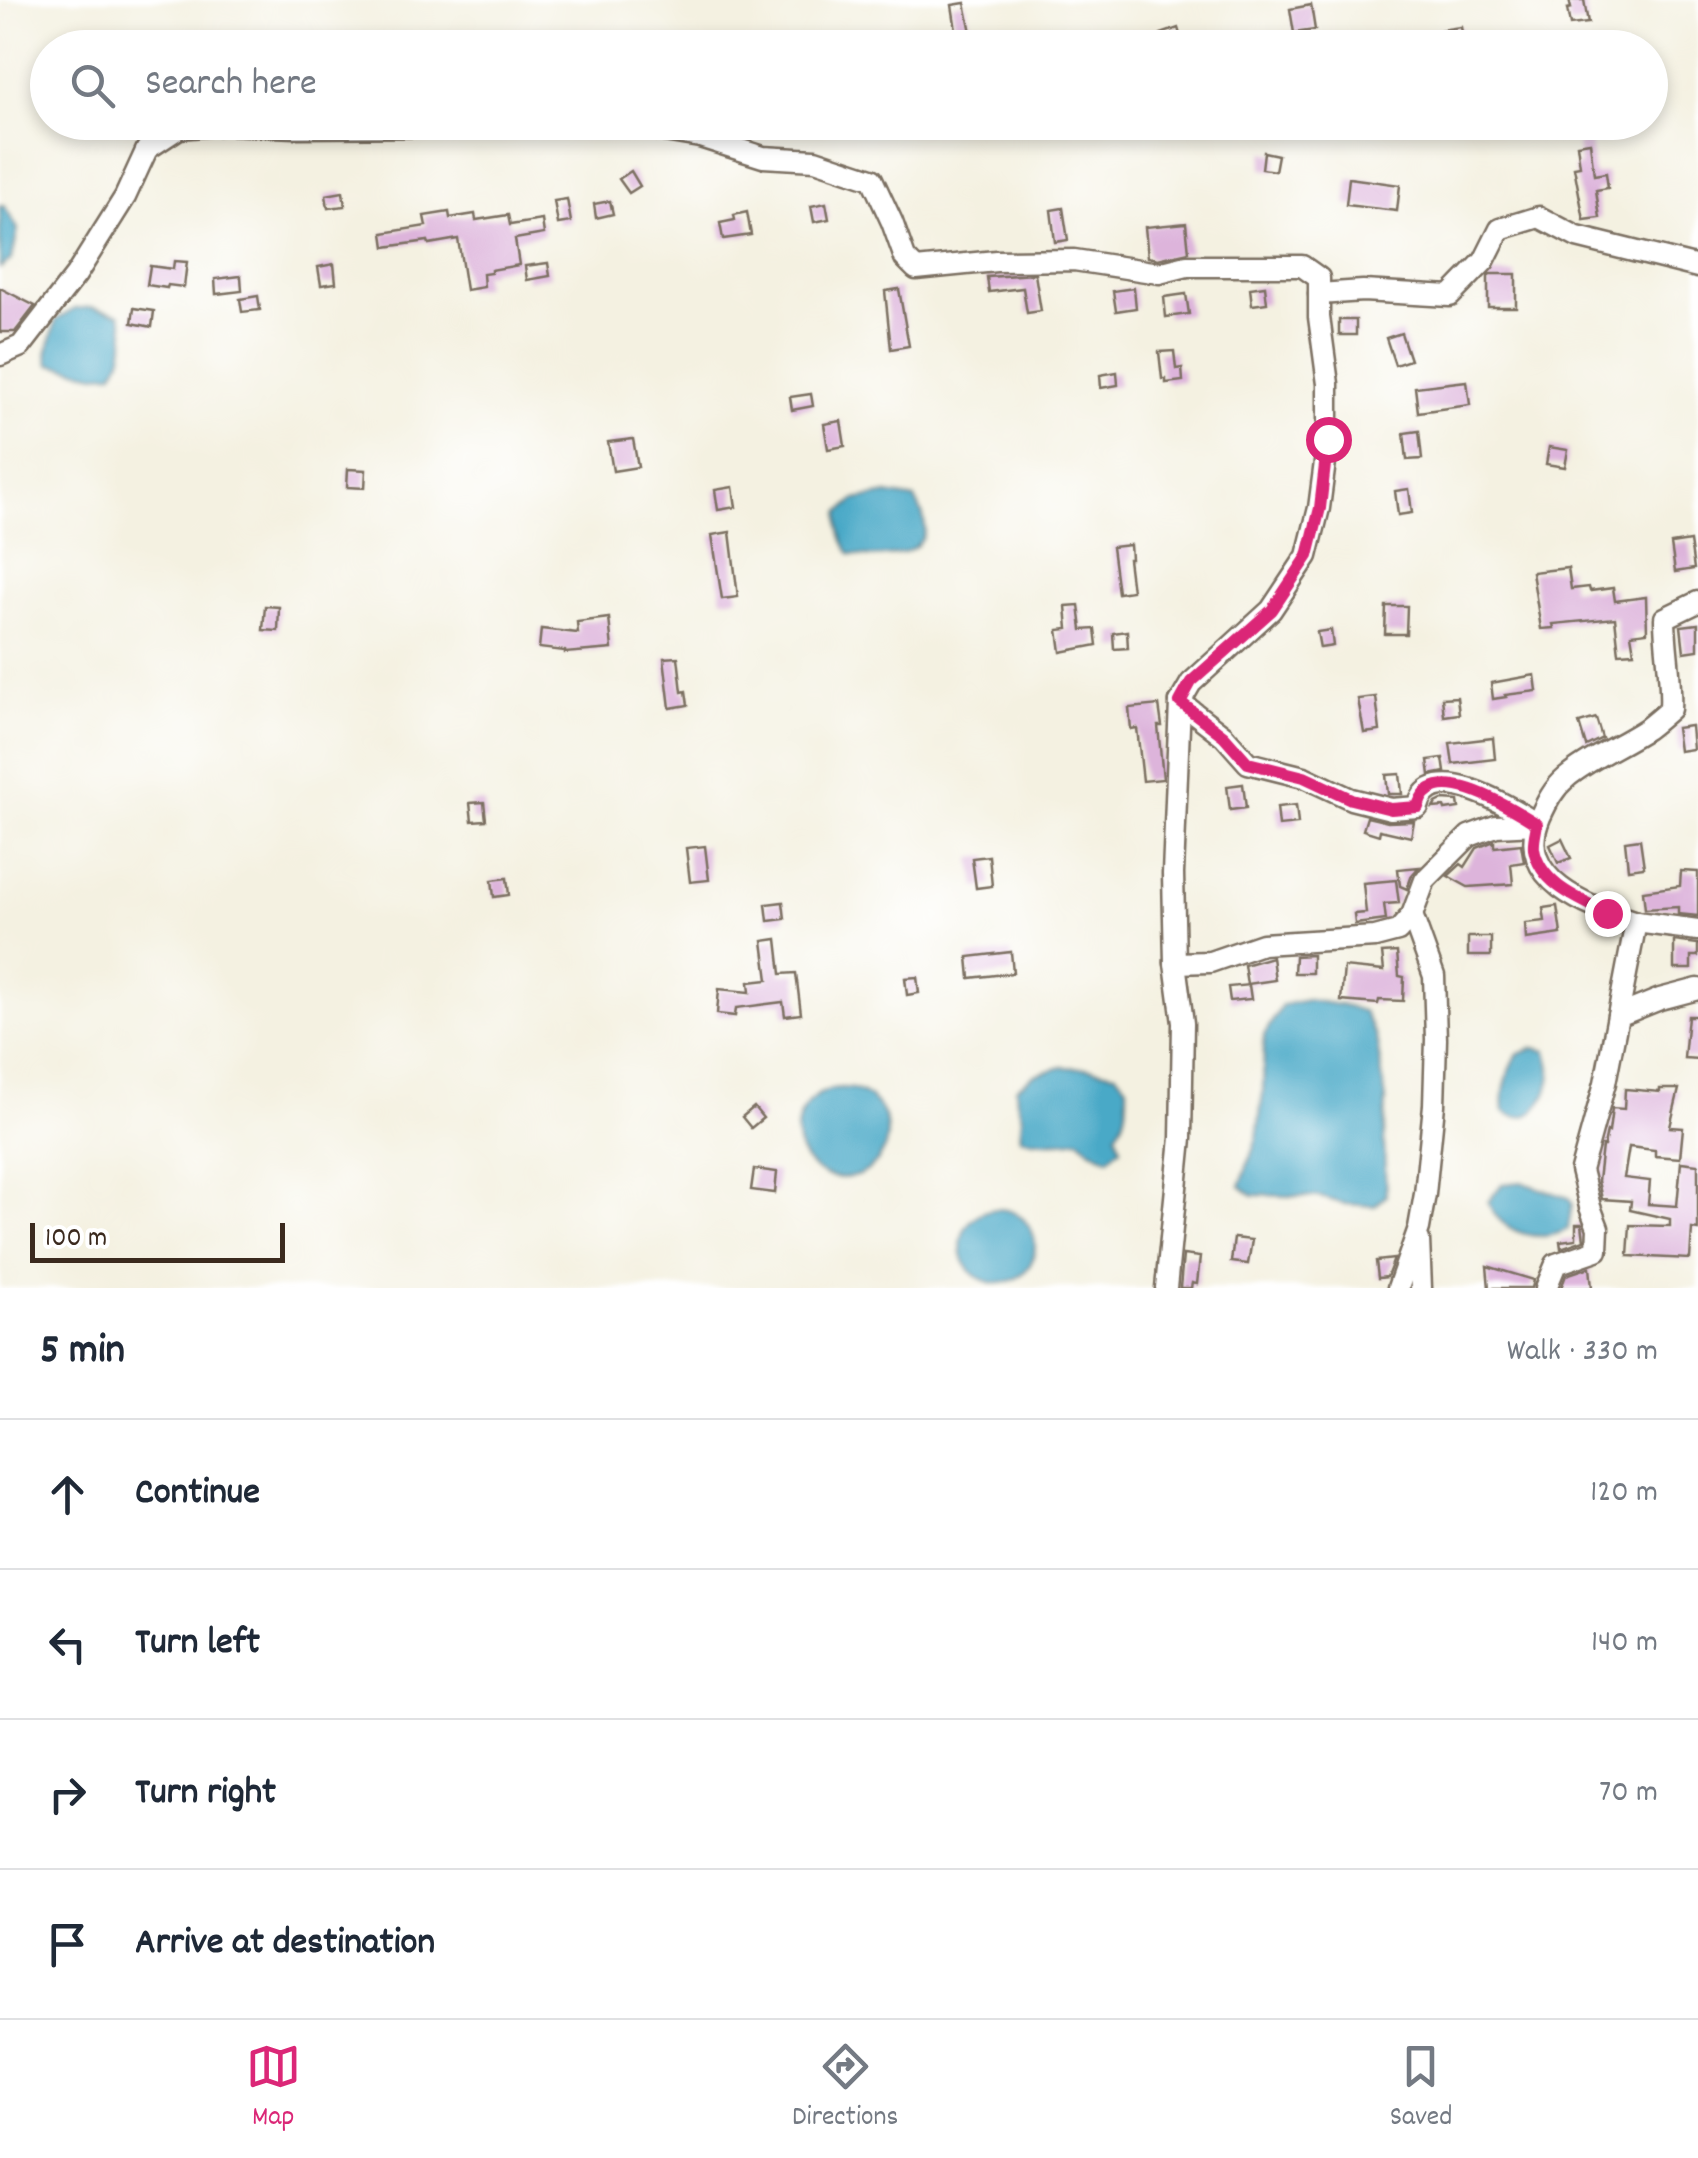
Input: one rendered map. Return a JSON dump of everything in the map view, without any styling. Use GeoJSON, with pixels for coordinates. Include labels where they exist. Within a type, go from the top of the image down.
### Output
{"type":"FeatureCollection","features":[{"type":"Feature","properties":{"kind":"street"},"geometry":{"type":"LineString","coordinates":[[0,355],[21,346],[76,276],[125,197],[146,150],[161,140]]}},
{"type":"Feature","properties":{"kind":"street"},"geometry":{"type":"LineString","coordinates":[[709,140],[764,158],[815,160],[872,179],[905,258],[916,269],[996,261],[1074,260],[1159,272],[1187,266],[1302,266],[1319,278],[1319,317],[1328,384],[1328,439],[1320,508],[1308,556],[1272,610],[1191,682],[1180,702],[1174,874],[1175,964],[1183,1022],[1181,1138],[1166,1288]]}},
{"type":"Feature","properties":{"kind":"street"},"geometry":{"type":"LineString","coordinates":[[1319,294],[1363,290],[1450,296],[1484,261],[1500,228],[1540,217],[1577,237],[1698,267]]}},
{"type":"Feature","properties":{"kind":"street"},"geometry":{"type":"LineString","coordinates":[[1698,602],[1665,618],[1672,688],[1670,710],[1566,778],[1549,796],[1537,824],[1533,847],[1545,875],[1574,897],[1636,922],[1698,930]]}},
{"type":"Feature","properties":{"kind":"street"},"geometry":{"type":"LineString","coordinates":[[1180,702],[1224,736],[1248,763],[1304,777],[1351,799],[1391,809],[1418,807],[1421,795],[1429,788],[1451,785],[1491,796],[1537,824]]}},
{"type":"Feature","properties":{"kind":"street"},"geometry":{"type":"LineString","coordinates":[[1175,964],[1210,962],[1262,944],[1375,937],[1398,931],[1412,915],[1425,880],[1469,836],[1496,826],[1537,824]]}},
{"type":"Feature","properties":{"kind":"street"},"geometry":{"type":"LineString","coordinates":[[1398,1288],[1419,1228],[1434,1104],[1434,976],[1412,915]]}},
{"type":"Feature","properties":{"kind":"street"},"geometry":{"type":"LineString","coordinates":[[1546,1288],[1556,1264],[1597,1250],[1598,1228],[1581,1170],[1605,1084],[1636,922]]}},
{"type":"Feature","properties":{"kind":"street"},"geometry":{"type":"LineString","coordinates":[[1618,1016],[1660,999],[1698,990]]}},
{"type":"Feature","properties":{"kind":"street"},"geometry":{"type":"LineString","coordinates":[[1419,1228],[1421,1288]]}},
{"type":"Feature","properties":{"kind":"water"},"geometry":{"type":"Polygon","coordinates":[[[0,205],[18,229],[12,259],[0,268],[0,205]]]}},
{"type":"Feature","properties":{"kind":"water"},"geometry":{"type":"Polygon","coordinates":[[[92,307],[120,314],[123,352],[113,373],[96,374],[49,364],[47,354],[56,320],[75,309],[92,307]]]}},
{"type":"Feature","properties":{"kind":"water"},"geometry":{"type":"Polygon","coordinates":[[[887,494],[915,499],[925,532],[920,542],[897,554],[850,554],[841,534],[840,513],[855,500],[887,494]]]}},
{"type":"Feature","properties":{"kind":"water"},"geometry":{"type":"Polygon","coordinates":[[[1307,1000],[1363,1011],[1376,1037],[1386,1100],[1386,1196],[1375,1206],[1320,1197],[1253,1195],[1240,1186],[1257,1138],[1264,1035],[1282,1005],[1307,1000]]]}},
{"type":"Feature","properties":{"kind":"water"},"geometry":{"type":"Polygon","coordinates":[[[1534,1048],[1547,1051],[1551,1077],[1539,1106],[1532,1113],[1514,1116],[1504,1111],[1506,1082],[1517,1055],[1534,1048]]]}},
{"type":"Feature","properties":{"kind":"water"},"geometry":{"type":"Polygon","coordinates":[[[1062,1067],[1116,1073],[1127,1086],[1125,1117],[1116,1133],[1121,1147],[1109,1158],[1091,1150],[1080,1139],[1020,1137],[1022,1117],[1016,1088],[1034,1075],[1062,1067]]]}},
{"type":"Feature","properties":{"kind":"water"},"geometry":{"type":"Polygon","coordinates":[[[833,1088],[851,1088],[867,1095],[880,1108],[887,1133],[880,1158],[867,1171],[851,1178],[833,1178],[817,1171],[804,1158],[797,1142],[797,1124],[804,1108],[817,1095],[833,1088]]]}},
{"type":"Feature","properties":{"kind":"water"},"geometry":{"type":"Polygon","coordinates":[[[1521,1182],[1569,1198],[1572,1204],[1568,1229],[1534,1236],[1502,1222],[1488,1202],[1502,1184],[1521,1182]]]}},
{"type":"Feature","properties":{"kind":"water"},"geometry":{"type":"Polygon","coordinates":[[[998,1209],[1024,1220],[1035,1246],[1024,1272],[998,1283],[972,1272],[961,1246],[972,1220],[998,1209]]]}},
{"type":"Feature","properties":{"kind":"building"},"geometry":{"type":"Polygon","coordinates":[[[1569,0],[1584,0],[1588,23],[1570,25],[1569,0]]]}},
{"type":"Feature","properties":{"kind":"building"},"geometry":{"type":"Polygon","coordinates":[[[965,3],[971,30],[956,30],[952,5],[965,3]]]}},
{"type":"Feature","properties":{"kind":"building"},"geometry":{"type":"Polygon","coordinates":[[[1311,5],[1315,30],[1294,30],[1290,9],[1311,5]]]}},
{"type":"Feature","properties":{"kind":"building"},"geometry":{"type":"Polygon","coordinates":[[[1590,142],[1594,175],[1606,173],[1608,188],[1596,190],[1600,218],[1584,220],[1574,167],[1580,166],[1577,144],[1590,142]]]}},
{"type":"Feature","properties":{"kind":"building"},"geometry":{"type":"Polygon","coordinates":[[[1264,152],[1278,155],[1275,171],[1262,169],[1264,152]]]}},
{"type":"Feature","properties":{"kind":"building"},"geometry":{"type":"Polygon","coordinates":[[[631,171],[640,186],[629,193],[619,179],[631,171]]]}},
{"type":"Feature","properties":{"kind":"building"},"geometry":{"type":"Polygon","coordinates":[[[1349,178],[1400,185],[1397,211],[1346,205],[1349,178]]]}},
{"type":"Feature","properties":{"kind":"building"},"geometry":{"type":"Polygon","coordinates":[[[343,192],[345,206],[328,208],[326,195],[343,192]]]}},
{"type":"Feature","properties":{"kind":"building"},"geometry":{"type":"Polygon","coordinates":[[[567,199],[571,222],[558,224],[554,201],[567,199]]]}},
{"type":"Feature","properties":{"kind":"building"},"geometry":{"type":"Polygon","coordinates":[[[610,201],[613,214],[596,218],[594,204],[610,201]]]}},
{"type":"Feature","properties":{"kind":"building"},"geometry":{"type":"Polygon","coordinates":[[[826,203],[829,219],[814,222],[811,206],[826,203]]]}},
{"type":"Feature","properties":{"kind":"building"},"geometry":{"type":"Polygon","coordinates":[[[1063,208],[1068,240],[1055,242],[1051,210],[1063,208]]]}},
{"type":"Feature","properties":{"kind":"building"},"geometry":{"type":"Polygon","coordinates":[[[449,212],[450,218],[475,214],[476,220],[508,215],[510,225],[542,220],[544,234],[515,239],[519,265],[491,270],[483,274],[484,287],[466,290],[458,239],[385,247],[383,233],[426,226],[424,216],[449,212]]]}},
{"type":"Feature","properties":{"kind":"building"},"geometry":{"type":"Polygon","coordinates":[[[747,212],[751,235],[723,239],[720,223],[747,212]]]}},
{"type":"Feature","properties":{"kind":"building"},"geometry":{"type":"Polygon","coordinates":[[[1186,223],[1189,252],[1158,259],[1148,257],[1145,227],[1186,223]]]}},
{"type":"Feature","properties":{"kind":"building"},"geometry":{"type":"Polygon","coordinates":[[[174,261],[187,262],[184,287],[147,285],[150,266],[173,269],[174,261]]]}},
{"type":"Feature","properties":{"kind":"building"},"geometry":{"type":"Polygon","coordinates":[[[548,263],[550,276],[527,280],[525,266],[548,263]]]}},
{"type":"Feature","properties":{"kind":"building"},"geometry":{"type":"Polygon","coordinates":[[[334,264],[336,283],[321,285],[318,267],[334,264]]]}},
{"type":"Feature","properties":{"kind":"building"},"geometry":{"type":"Polygon","coordinates":[[[1035,274],[1041,311],[1027,313],[1023,288],[989,292],[987,277],[1035,274]]]}},
{"type":"Feature","properties":{"kind":"building"},"geometry":{"type":"Polygon","coordinates":[[[1490,274],[1516,274],[1516,307],[1488,307],[1490,274]]]}},
{"type":"Feature","properties":{"kind":"building"},"geometry":{"type":"Polygon","coordinates":[[[241,276],[242,291],[216,294],[215,279],[241,276]]]}},
{"type":"Feature","properties":{"kind":"building"},"geometry":{"type":"Polygon","coordinates":[[[1265,286],[1267,303],[1252,305],[1250,288],[1265,286]]]}},
{"type":"Feature","properties":{"kind":"building"},"geometry":{"type":"Polygon","coordinates":[[[0,288],[35,306],[15,332],[0,332],[0,288]]]}},
{"type":"Feature","properties":{"kind":"building"},"geometry":{"type":"Polygon","coordinates":[[[1134,288],[1136,308],[1116,311],[1113,291],[1134,288]]]}},
{"type":"Feature","properties":{"kind":"building"},"geometry":{"type":"Polygon","coordinates":[[[899,289],[909,346],[891,349],[885,291],[899,289]]]}},
{"type":"Feature","properties":{"kind":"building"},"geometry":{"type":"Polygon","coordinates":[[[1186,294],[1189,314],[1166,317],[1164,297],[1186,294]]]}},
{"type":"Feature","properties":{"kind":"building"},"geometry":{"type":"Polygon","coordinates":[[[258,296],[260,310],[242,312],[240,299],[258,296]]]}},
{"type":"Feature","properties":{"kind":"building"},"geometry":{"type":"Polygon","coordinates":[[[134,308],[154,311],[152,327],[132,323],[134,308]]]}},
{"type":"Feature","properties":{"kind":"building"},"geometry":{"type":"Polygon","coordinates":[[[1339,320],[1356,320],[1356,335],[1339,335],[1339,320]]]}},
{"type":"Feature","properties":{"kind":"building"},"geometry":{"type":"Polygon","coordinates":[[[1401,333],[1410,360],[1395,365],[1386,338],[1401,333]]]}},
{"type":"Feature","properties":{"kind":"building"},"geometry":{"type":"Polygon","coordinates":[[[1174,351],[1176,369],[1182,368],[1183,381],[1166,383],[1162,379],[1159,352],[1174,351]]]}},
{"type":"Feature","properties":{"kind":"building"},"geometry":{"type":"Polygon","coordinates":[[[1117,372],[1118,385],[1101,388],[1100,375],[1117,372]]]}},
{"type":"Feature","properties":{"kind":"building"},"geometry":{"type":"Polygon","coordinates":[[[1467,381],[1470,405],[1418,412],[1415,387],[1467,381]]]}},
{"type":"Feature","properties":{"kind":"building"},"geometry":{"type":"Polygon","coordinates":[[[811,394],[813,406],[792,410],[790,397],[811,394]]]}},
{"type":"Feature","properties":{"kind":"building"},"geometry":{"type":"Polygon","coordinates":[[[841,421],[845,446],[828,449],[824,424],[841,421]]]}},
{"type":"Feature","properties":{"kind":"building"},"geometry":{"type":"Polygon","coordinates":[[[1419,431],[1422,459],[1407,460],[1404,433],[1419,431]]]}},
{"type":"Feature","properties":{"kind":"building"},"geometry":{"type":"Polygon","coordinates":[[[633,439],[638,467],[613,471],[608,442],[633,439]]]}},
{"type":"Feature","properties":{"kind":"building"},"geometry":{"type":"Polygon","coordinates":[[[1549,447],[1568,450],[1565,467],[1546,464],[1549,447]]]}},
{"type":"Feature","properties":{"kind":"building"},"geometry":{"type":"Polygon","coordinates":[[[348,469],[366,470],[365,488],[347,487],[348,469]]]}},
{"type":"Feature","properties":{"kind":"building"},"geometry":{"type":"Polygon","coordinates":[[[733,487],[736,507],[718,510],[715,490],[733,487]]]}},
{"type":"Feature","properties":{"kind":"building"},"geometry":{"type":"Polygon","coordinates":[[[1409,489],[1412,513],[1398,515],[1395,491],[1409,489]]]}},
{"type":"Feature","properties":{"kind":"building"},"geometry":{"type":"Polygon","coordinates":[[[730,532],[738,597],[722,599],[712,535],[730,532]]]}},
{"type":"Feature","properties":{"kind":"building"},"geometry":{"type":"Polygon","coordinates":[[[1690,541],[1694,569],[1675,572],[1671,544],[1690,541]]]}},
{"type":"Feature","properties":{"kind":"building"},"geometry":{"type":"Polygon","coordinates":[[[1130,545],[1132,591],[1118,593],[1112,547],[1130,545]]]}},
{"type":"Feature","properties":{"kind":"building"},"geometry":{"type":"Polygon","coordinates":[[[1568,568],[1571,589],[1613,588],[1615,601],[1646,597],[1647,632],[1631,634],[1634,652],[1619,653],[1615,618],[1553,624],[1554,628],[1541,629],[1532,572],[1568,568]]]}},
{"type":"Feature","properties":{"kind":"building"},"geometry":{"type":"Polygon","coordinates":[[[1079,605],[1082,630],[1095,629],[1097,645],[1061,652],[1058,630],[1068,629],[1066,606],[1079,605]]]}},
{"type":"Feature","properties":{"kind":"building"},"geometry":{"type":"Polygon","coordinates":[[[265,606],[279,607],[278,631],[263,630],[265,606]]]}},
{"type":"Feature","properties":{"kind":"building"},"geometry":{"type":"Polygon","coordinates":[[[1386,606],[1407,606],[1406,634],[1385,634],[1386,606]]]}},
{"type":"Feature","properties":{"kind":"building"},"geometry":{"type":"Polygon","coordinates":[[[609,618],[612,649],[565,653],[539,648],[541,629],[578,633],[577,622],[609,618]]]}},
{"type":"Feature","properties":{"kind":"building"},"geometry":{"type":"Polygon","coordinates":[[[1698,624],[1698,650],[1684,652],[1681,626],[1698,624]]]}},
{"type":"Feature","properties":{"kind":"building"},"geometry":{"type":"Polygon","coordinates":[[[1331,630],[1333,646],[1320,648],[1317,632],[1331,630]]]}},
{"type":"Feature","properties":{"kind":"building"},"geometry":{"type":"Polygon","coordinates":[[[1127,631],[1128,648],[1114,649],[1113,633],[1127,631]]]}},
{"type":"Feature","properties":{"kind":"building"},"geometry":{"type":"Polygon","coordinates":[[[678,657],[682,692],[686,691],[688,705],[670,708],[664,658],[678,657]]]}},
{"type":"Feature","properties":{"kind":"building"},"geometry":{"type":"Polygon","coordinates":[[[1535,675],[1537,691],[1493,699],[1491,683],[1535,675]]]}},
{"type":"Feature","properties":{"kind":"building"},"geometry":{"type":"Polygon","coordinates":[[[1376,697],[1380,731],[1364,733],[1358,699],[1376,697]]]}},
{"type":"Feature","properties":{"kind":"building"},"geometry":{"type":"Polygon","coordinates":[[[1457,697],[1459,714],[1444,716],[1442,698],[1457,697]]]}},
{"type":"Feature","properties":{"kind":"building"},"geometry":{"type":"Polygon","coordinates":[[[1159,705],[1163,779],[1143,781],[1137,728],[1131,729],[1129,708],[1159,705]]]}},
{"type":"Feature","properties":{"kind":"building"},"geometry":{"type":"Polygon","coordinates":[[[1596,718],[1602,738],[1586,746],[1579,723],[1596,718]]]}},
{"type":"Feature","properties":{"kind":"building"},"geometry":{"type":"Polygon","coordinates":[[[1691,726],[1693,749],[1679,751],[1676,728],[1691,726]]]}},
{"type":"Feature","properties":{"kind":"building"},"geometry":{"type":"Polygon","coordinates":[[[1493,738],[1495,759],[1453,764],[1450,743],[1493,738]]]}},
{"type":"Feature","properties":{"kind":"building"},"geometry":{"type":"Polygon","coordinates":[[[1443,758],[1445,772],[1430,775],[1428,760],[1443,758]]]}},
{"type":"Feature","properties":{"kind":"building"},"geometry":{"type":"Polygon","coordinates":[[[1400,774],[1402,794],[1388,794],[1386,775],[1400,774]]]}},
{"type":"Feature","properties":{"kind":"building"},"geometry":{"type":"Polygon","coordinates":[[[1243,784],[1246,808],[1230,810],[1227,786],[1243,784]]]}},
{"type":"Feature","properties":{"kind":"building"},"geometry":{"type":"Polygon","coordinates":[[[1442,800],[1458,801],[1459,808],[1433,808],[1442,800]]]}},
{"type":"Feature","properties":{"kind":"building"},"geometry":{"type":"Polygon","coordinates":[[[484,802],[486,820],[472,821],[470,803],[484,802]]]}},
{"type":"Feature","properties":{"kind":"building"},"geometry":{"type":"Polygon","coordinates":[[[1296,805],[1298,824],[1279,826],[1277,807],[1296,805]]]}},
{"type":"Feature","properties":{"kind":"building"},"geometry":{"type":"Polygon","coordinates":[[[1367,817],[1388,822],[1414,821],[1411,837],[1363,830],[1367,817]]]}},
{"type":"Feature","properties":{"kind":"building"},"geometry":{"type":"Polygon","coordinates":[[[1562,839],[1571,858],[1558,863],[1550,845],[1562,839]]]}},
{"type":"Feature","properties":{"kind":"building"},"geometry":{"type":"Polygon","coordinates":[[[1640,839],[1644,867],[1628,869],[1625,841],[1640,839]]]}},
{"type":"Feature","properties":{"kind":"building"},"geometry":{"type":"Polygon","coordinates":[[[1494,841],[1494,847],[1521,844],[1524,862],[1511,864],[1513,884],[1468,887],[1448,876],[1461,864],[1465,867],[1477,848],[1494,841]]]}},
{"type":"Feature","properties":{"kind":"building"},"geometry":{"type":"Polygon","coordinates":[[[705,846],[709,880],[690,882],[686,848],[705,846]]]}},
{"type":"Feature","properties":{"kind":"building"},"geometry":{"type":"Polygon","coordinates":[[[989,856],[992,886],[976,888],[972,858],[989,856]]]}},
{"type":"Feature","properties":{"kind":"building"},"geometry":{"type":"Polygon","coordinates":[[[1419,867],[1407,889],[1400,886],[1398,869],[1419,867]]]}},
{"type":"Feature","properties":{"kind":"building"},"geometry":{"type":"Polygon","coordinates":[[[1681,871],[1698,872],[1698,916],[1678,914],[1678,907],[1645,909],[1643,891],[1680,886],[1681,871]]]}},
{"type":"Feature","properties":{"kind":"building"},"geometry":{"type":"Polygon","coordinates":[[[507,878],[509,895],[494,897],[492,880],[507,878]]]}},
{"type":"Feature","properties":{"kind":"building"},"geometry":{"type":"Polygon","coordinates":[[[1396,880],[1399,903],[1384,904],[1386,920],[1355,924],[1354,914],[1366,913],[1363,883],[1396,880]]]}},
{"type":"Feature","properties":{"kind":"building"},"geometry":{"type":"Polygon","coordinates":[[[783,902],[785,919],[768,921],[766,904],[783,902]]]}},
{"type":"Feature","properties":{"kind":"building"},"geometry":{"type":"Polygon","coordinates":[[[1557,906],[1561,934],[1526,939],[1525,923],[1545,921],[1543,908],[1557,906]]]}},
{"type":"Feature","properties":{"kind":"building"},"geometry":{"type":"Polygon","coordinates":[[[1468,937],[1491,937],[1491,956],[1468,956],[1468,937]]]}},
{"type":"Feature","properties":{"kind":"building"},"geometry":{"type":"Polygon","coordinates":[[[777,939],[781,974],[796,973],[801,1014],[785,1016],[783,1002],[736,1008],[735,1016],[717,1014],[719,989],[750,992],[749,982],[768,980],[763,941],[777,939]]]}},
{"type":"Feature","properties":{"kind":"building"},"geometry":{"type":"Polygon","coordinates":[[[1674,941],[1698,944],[1698,956],[1691,956],[1691,969],[1674,969],[1674,941]]]}},
{"type":"Feature","properties":{"kind":"building"},"geometry":{"type":"Polygon","coordinates":[[[1011,952],[1013,973],[970,978],[968,957],[1011,952]]]}},
{"type":"Feature","properties":{"kind":"building"},"geometry":{"type":"Polygon","coordinates":[[[1397,952],[1399,976],[1404,977],[1403,1001],[1341,1001],[1344,967],[1384,971],[1382,953],[1397,952]]]}},
{"type":"Feature","properties":{"kind":"building"},"geometry":{"type":"Polygon","coordinates":[[[1312,955],[1312,973],[1294,973],[1295,956],[1312,955]]]}},
{"type":"Feature","properties":{"kind":"building"},"geometry":{"type":"Polygon","coordinates":[[[1272,957],[1275,980],[1247,984],[1244,965],[1272,957]]]}},
{"type":"Feature","properties":{"kind":"building"},"geometry":{"type":"Polygon","coordinates":[[[917,977],[919,993],[907,995],[905,978],[917,977]]]}},
{"type":"Feature","properties":{"kind":"building"},"geometry":{"type":"Polygon","coordinates":[[[1249,985],[1251,999],[1230,1001],[1228,987],[1249,985]]]}},
{"type":"Feature","properties":{"kind":"building"},"geometry":{"type":"Polygon","coordinates":[[[1688,1016],[1698,1016],[1698,1059],[1684,1058],[1688,1016]]]}},
{"type":"Feature","properties":{"kind":"building"},"geometry":{"type":"Polygon","coordinates":[[[1625,1089],[1679,1089],[1670,1127],[1683,1128],[1680,1158],[1655,1156],[1655,1150],[1629,1147],[1624,1178],[1650,1181],[1648,1204],[1677,1206],[1681,1162],[1698,1164],[1698,1230],[1692,1229],[1690,1259],[1628,1256],[1630,1225],[1670,1226],[1670,1219],[1630,1210],[1631,1201],[1602,1199],[1598,1181],[1602,1146],[1609,1132],[1612,1108],[1624,1109],[1625,1089]]]}},
{"type":"Feature","properties":{"kind":"building"},"geometry":{"type":"Polygon","coordinates":[[[754,1107],[763,1118],[751,1128],[742,1117],[754,1107]]]}},
{"type":"Feature","properties":{"kind":"building"},"geometry":{"type":"Polygon","coordinates":[[[754,1169],[777,1172],[775,1193],[751,1190],[754,1169]]]}},
{"type":"Feature","properties":{"kind":"building"},"geometry":{"type":"Polygon","coordinates":[[[1576,1224],[1582,1224],[1584,1240],[1561,1248],[1560,1241],[1576,1239],[1576,1224]]]}},
{"type":"Feature","properties":{"kind":"building"},"geometry":{"type":"Polygon","coordinates":[[[1234,1238],[1252,1240],[1248,1264],[1231,1262],[1234,1238]]]}},
{"type":"Feature","properties":{"kind":"building"},"geometry":{"type":"Polygon","coordinates":[[[1183,1255],[1200,1257],[1197,1284],[1192,1283],[1191,1288],[1180,1288],[1183,1255]]]}},
{"type":"Feature","properties":{"kind":"building"},"geometry":{"type":"Polygon","coordinates":[[[1394,1259],[1387,1277],[1378,1278],[1376,1261],[1394,1259]]]}},
{"type":"Feature","properties":{"kind":"building"},"geometry":{"type":"Polygon","coordinates":[[[1487,1266],[1534,1280],[1532,1288],[1489,1288],[1487,1266]]]}},
{"type":"Feature","properties":{"kind":"building"},"geometry":{"type":"Polygon","coordinates":[[[1590,1267],[1592,1288],[1561,1288],[1566,1275],[1590,1267]]]}},
{"type":"Feature","properties":{"kind":"route"},"geometry":{"type":"LineString","coordinates":[[1328,439],[1320,508],[1308,556],[1272,610],[1191,682],[1180,702],[1224,736],[1248,763],[1304,777],[1351,799],[1391,809],[1418,807],[1421,795],[1429,788],[1451,785],[1491,796],[1537,824],[1533,847],[1545,875],[1574,897],[1607,913]]}}]}
